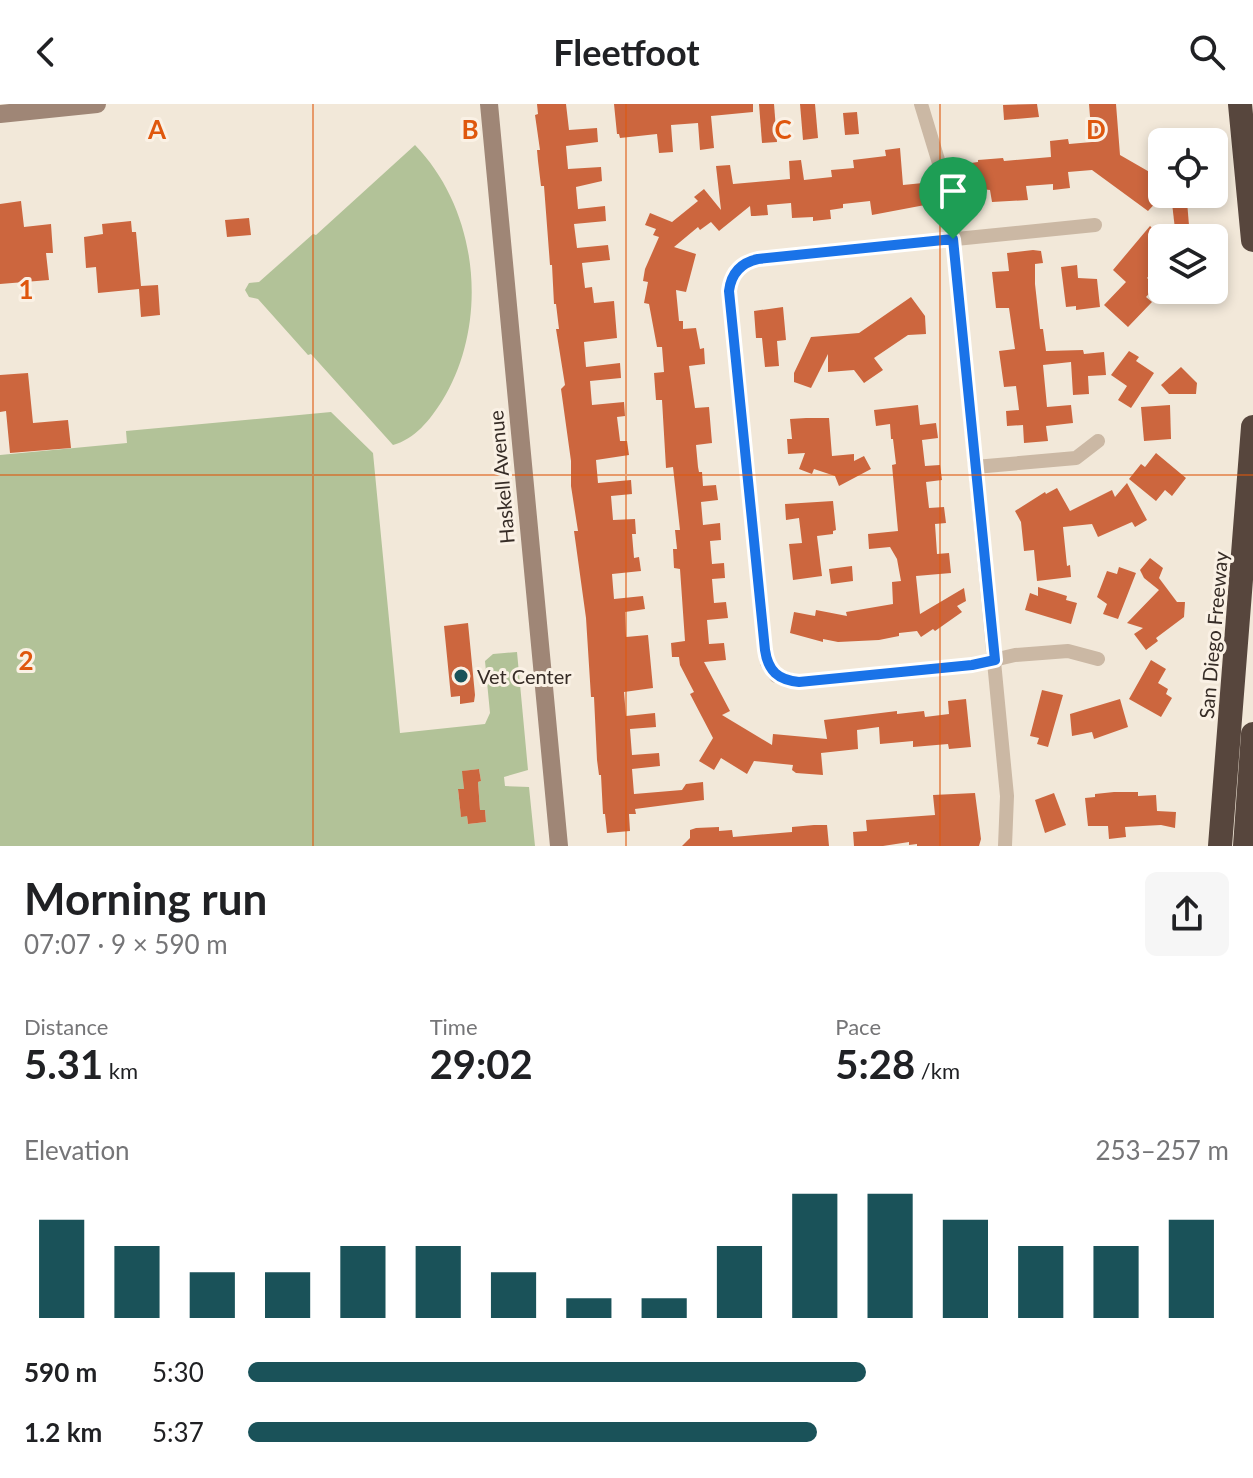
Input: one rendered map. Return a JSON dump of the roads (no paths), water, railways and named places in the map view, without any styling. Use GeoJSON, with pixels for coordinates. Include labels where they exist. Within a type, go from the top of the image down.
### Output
{"type":"FeatureCollection","features":[{"type":"Feature","properties":{"kind":"highway"},"geometry":{"type":"LineString","coordinates":[[1240,104],[1253,240]]}},
{"type":"Feature","properties":{"kind":"highway","name":"San Diego Freeway"},"geometry":{"type":"LineString","coordinates":[[1220,846],[1253,427]]}},
{"type":"Feature","properties":{"kind":"highway"},"geometry":{"type":"LineString","coordinates":[[1234,846],[1253,619]]}},
{"type":"Feature","properties":{"kind":"highway"},"geometry":{"type":"LineString","coordinates":[[1245,846],[1253,734]]}},
{"type":"Feature","properties":{"kind":"main road"},"geometry":{"type":"LineString","coordinates":[[0,114],[97,104]]}},
{"type":"Feature","properties":{"kind":"main road","name":"Haskell Avenue"},"geometry":{"type":"LineString","coordinates":[[489,104],[559,846]]}},
{"type":"Feature","properties":{"kind":"street"},"geometry":{"type":"LineString","coordinates":[[921,104],[944,175],[953,239],[1007,796],[1005,846]]}},
{"type":"Feature","properties":{"kind":"street"},"geometry":{"type":"LineString","coordinates":[[1095,225],[758,259],[740,267],[729,291],[765,656],[776,676],[799,682],[972,665],[1015,655],[1068,651],[1098,659]]}},
{"type":"Feature","properties":{"kind":"street"},"geometry":{"type":"LineString","coordinates":[[975,467],[1076,458],[1098,441]]}},
{"type":"Feature","properties":{"kind":"place","name":"Vet Center"},"geometry":{"type":"Point","coordinates":[461,676]}}]}
